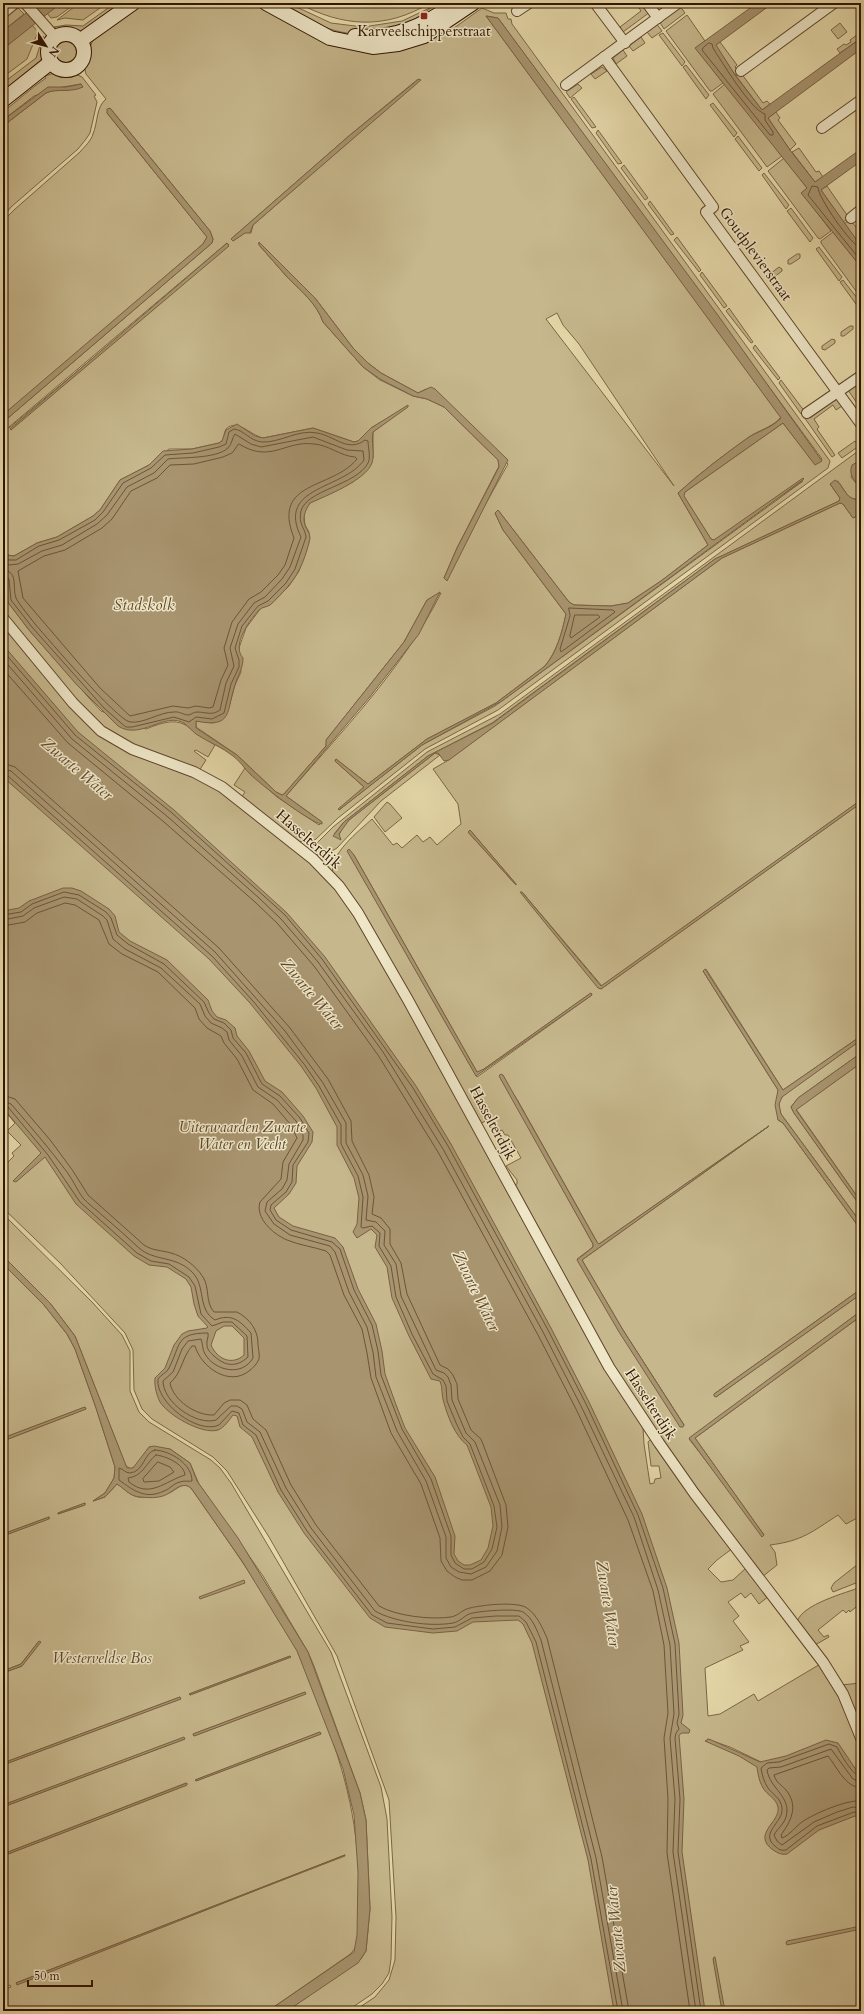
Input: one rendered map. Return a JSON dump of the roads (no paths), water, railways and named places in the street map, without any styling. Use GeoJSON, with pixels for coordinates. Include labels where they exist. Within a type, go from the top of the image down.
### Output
{"type":"FeatureCollection","features":[{"type":"Feature","properties":{"kind":"main road"},"geometry":{"type":"LineString","coordinates":[[81,40],[133,3]]}},
{"type":"Feature","properties":{"kind":"main road"},"geometry":{"type":"LineString","coordinates":[[266,3],[330,38],[373,47],[412,41],[432,32],[473,3]]}},
{"type":"Feature","properties":{"kind":"main road"},"geometry":{"type":"LineString","coordinates":[[315,29],[357,37],[392,35],[422,25],[455,3]]}},
{"type":"Feature","properties":{"kind":"main road"},"geometry":{"type":"LineString","coordinates":[[66,33],[76,36],[81,40],[84,55],[79,65],[70,70],[64,70],[59,69],[51,62],[48,52],[49,46],[55,37],[66,33]]}},
{"type":"Feature","properties":{"kind":"main road"},"geometry":{"type":"LineString","coordinates":[[3,100],[51,62]]}},
{"type":"Feature","properties":{"kind":"street"},"geometry":{"type":"LineString","coordinates":[[3,12],[15,3]]}},
{"type":"Feature","properties":{"kind":"street"},"geometry":{"type":"LineString","coordinates":[[517,11],[529,3]]}},
{"type":"Feature","properties":{"kind":"street"},"geometry":{"type":"LineString","coordinates":[[595,3],[624,43]]}},
{"type":"Feature","properties":{"kind":"street"},"geometry":{"type":"LineString","coordinates":[[646,3],[658,18]]}},
{"type":"Feature","properties":{"kind":"street"},"geometry":{"type":"LineString","coordinates":[[566,85],[678,3]]}},
{"type":"Feature","properties":{"kind":"street"},"geometry":{"type":"LineString","coordinates":[[741,71],[834,3]]}},
{"type":"Feature","properties":{"kind":"street"},"geometry":{"type":"LineString","coordinates":[[27,5],[55,37]]}},
{"type":"Feature","properties":{"kind":"street","name":"Goudplevierstraat"},"geometry":{"type":"LineString","coordinates":[[604,57],[713,207],[706,212],[861,424]]}},
{"type":"Feature","properties":{"kind":"street"},"geometry":{"type":"LineString","coordinates":[[822,128],[861,100]]}},
{"type":"Feature","properties":{"kind":"street"},"geometry":{"type":"LineString","coordinates":[[851,218],[861,210]]}},
{"type":"Feature","properties":{"kind":"street"},"geometry":{"type":"LineString","coordinates":[[807,413],[861,376]]}},
{"type":"Feature","properties":{"kind":"street","name":"Hasselterdijk"},"geometry":{"type":"LineString","coordinates":[[3,618],[73,703],[101,731],[132,749],[194,772],[222,787],[313,859],[339,886],[362,920],[408,1000],[609,1367],[686,1482],[823,1662],[843,1694],[861,1738]]}},
{"type":"Feature","properties":{"kind":"water"},"geometry":{"type":"Polygon","coordinates":[[[39,3],[61,3],[3,49],[3,31],[39,3]]]}},
{"type":"Feature","properties":{"kind":"water"},"geometry":{"type":"Polygon","coordinates":[[[757,3],[773,3],[716,45],[735,75],[762,110],[861,38],[861,49],[768,118],[790,150],[815,182],[861,149],[861,161],[821,190],[861,246],[861,267],[801,193],[807,188],[695,48],[757,3]]]}},
{"type":"Feature","properties":{"kind":"water"},"geometry":{"type":"Polygon","coordinates":[[[486,16],[498,18],[717,314],[822,461],[815,465],[783,423],[685,492],[684,496],[711,539],[714,540],[803,478],[804,479],[502,701],[422,745],[339,810],[338,809],[364,787],[335,761],[336,759],[368,784],[427,739],[496,703],[545,666],[553,654],[561,635],[566,614],[503,530],[495,513],[498,510],[569,602],[574,605],[611,606],[628,603],[661,581],[708,545],[678,493],[740,443],[766,429],[781,418],[486,16]]]}},
{"type":"Feature","properties":{"kind":"water"},"geometry":{"type":"Polygon","coordinates":[[[419,79],[421,80],[253,225],[250,233],[245,233],[233,241],[231,239],[350,135],[419,79]]]}},
{"type":"Feature","properties":{"kind":"water"},"geometry":{"type":"Polygon","coordinates":[[[81,84],[83,87],[78,89],[46,93],[3,126],[3,120],[48,87],[66,87],[81,84]]]}},
{"type":"Feature","properties":{"kind":"water"},"geometry":{"type":"Polygon","coordinates":[[[110,108],[210,231],[213,239],[212,243],[8,418],[5,418],[3,416],[5,413],[203,244],[207,237],[107,113],[107,109],[110,108]]]}},
{"type":"Feature","properties":{"kind":"water"},"geometry":{"type":"Polygon","coordinates":[[[259,242],[315,298],[353,348],[368,363],[381,373],[418,393],[431,387],[435,389],[508,460],[447,581],[444,578],[457,548],[499,467],[498,460],[444,407],[427,399],[413,396],[380,379],[363,367],[323,322],[313,304],[259,245],[259,242]]]}},
{"type":"Feature","properties":{"kind":"water"},"geometry":{"type":"Polygon","coordinates":[[[227,243],[229,246],[11,430],[10,429],[227,243]]]}},
{"type":"Feature","properties":{"kind":"water","name":"Stadskolk"},"geometry":{"type":"Polygon","coordinates":[[[408,405],[408,407],[373,432],[372,463],[362,475],[345,487],[310,503],[304,516],[304,522],[310,538],[302,563],[288,587],[270,605],[259,610],[243,633],[239,646],[240,653],[243,658],[242,665],[226,715],[223,720],[217,722],[208,723],[196,721],[196,728],[237,755],[276,792],[282,795],[284,794],[326,746],[326,740],[404,642],[427,600],[440,592],[419,634],[369,698],[286,796],[322,822],[322,824],[307,817],[274,794],[255,779],[233,756],[196,734],[185,724],[178,721],[170,721],[136,730],[127,730],[118,726],[76,684],[29,630],[7,601],[3,570],[3,551],[7,555],[14,556],[37,543],[57,537],[93,516],[100,510],[120,480],[149,465],[163,451],[192,449],[219,443],[222,441],[226,430],[237,424],[255,436],[263,438],[313,428],[354,442],[358,441],[371,428],[408,405]]]}},
{"type":"Feature","properties":{"kind":"water"},"geometry":{"type":"Polygon","coordinates":[[[861,460],[861,489],[853,478],[851,469],[852,465],[861,460]]]}},
{"type":"Feature","properties":{"kind":"water"},"geometry":{"type":"Polygon","coordinates":[[[835,480],[849,497],[852,499],[861,498],[861,514],[853,518],[843,504],[840,503],[722,558],[449,760],[444,761],[438,753],[435,753],[349,820],[339,834],[341,840],[333,836],[344,822],[428,756],[493,723],[715,559],[839,501],[840,498],[830,484],[835,480]]]}},
{"type":"Feature","properties":{"kind":"water","name":"Uiterwaarden Zwarte Water en Vecht"},"geometry":{"type":"Polygon","coordinates":[[[3,645],[78,732],[174,810],[287,913],[325,957],[416,1086],[451,1144],[551,1328],[589,1402],[642,1514],[667,1588],[679,1643],[683,1715],[681,1723],[690,1730],[689,1733],[682,1733],[679,1735],[684,1799],[682,1852],[705,2011],[614,2011],[588,1860],[532,1643],[523,1624],[518,1620],[473,1622],[457,1631],[433,1633],[385,1627],[370,1618],[304,1533],[278,1492],[252,1437],[240,1427],[237,1416],[233,1415],[225,1425],[218,1430],[203,1430],[186,1423],[170,1413],[160,1402],[156,1391],[155,1378],[165,1368],[174,1345],[182,1334],[188,1331],[208,1327],[198,1316],[191,1287],[186,1279],[167,1267],[149,1265],[134,1256],[76,1204],[45,1157],[16,1182],[13,1181],[41,1153],[3,1108],[3,911],[19,908],[29,901],[63,888],[72,888],[81,891],[109,909],[115,916],[119,932],[130,941],[167,960],[208,1000],[212,1011],[217,1017],[226,1020],[235,1028],[237,1036],[249,1051],[265,1081],[282,1092],[303,1116],[313,1132],[312,1142],[297,1166],[296,1183],[289,1194],[274,1208],[279,1217],[293,1226],[335,1238],[343,1247],[358,1289],[376,1324],[385,1374],[405,1428],[435,1477],[455,1536],[454,1554],[458,1561],[464,1565],[470,1565],[481,1560],[488,1548],[493,1526],[491,1507],[467,1445],[459,1437],[450,1420],[443,1400],[440,1381],[431,1379],[392,1298],[387,1267],[375,1247],[377,1235],[371,1229],[357,1238],[353,1232],[357,1224],[359,1198],[354,1178],[337,1145],[337,1127],[316,1088],[301,1066],[250,1003],[209,959],[3,777],[3,645]],[[224,1326],[216,1331],[211,1345],[221,1357],[235,1360],[244,1355],[244,1338],[232,1326],[224,1326]]]}},
{"type":"Feature","properties":{"kind":"water"},"geometry":{"type":"Polygon","coordinates":[[[861,800],[861,803],[601,989],[598,988],[520,892],[522,892],[601,986],[861,800]]]}},
{"type":"Feature","properties":{"kind":"water"},"geometry":{"type":"Polygon","coordinates":[[[470,830],[516,884],[516,885],[468,832],[470,830]]]}},
{"type":"Feature","properties":{"kind":"water"},"geometry":{"type":"Polygon","coordinates":[[[349,849],[354,855],[477,1072],[484,1069],[591,993],[592,995],[476,1076],[347,851],[349,849]]]}},
{"type":"Feature","properties":{"kind":"water"},"geometry":{"type":"Polygon","coordinates":[[[705,969],[783,1090],[861,1036],[861,1040],[782,1097],[779,1104],[781,1114],[861,1223],[861,1230],[783,1123],[778,1120],[775,1105],[778,1090],[703,971],[705,969]]]}},
{"type":"Feature","properties":{"kind":"water"},"geometry":{"type":"Polygon","coordinates":[[[861,1053],[861,1063],[796,1110],[861,1202],[861,1207],[791,1107],[798,1098],[861,1053]]]}},
{"type":"Feature","properties":{"kind":"water"},"geometry":{"type":"Polygon","coordinates":[[[501,1074],[503,1075],[599,1244],[769,1126],[582,1260],[623,1330],[684,1425],[683,1427],[680,1427],[619,1332],[577,1260],[593,1247],[593,1244],[499,1076],[501,1074]]]}},
{"type":"Feature","properties":{"kind":"water"},"geometry":{"type":"Polygon","coordinates":[[[3,1256],[50,1303],[75,1336],[127,1468],[133,1468],[149,1447],[154,1446],[170,1449],[190,1463],[197,1481],[238,1538],[308,1652],[360,1793],[366,1820],[370,1909],[366,1951],[358,1963],[287,2011],[268,2011],[354,1952],[357,1935],[358,1872],[354,1815],[343,1769],[297,1651],[242,1561],[191,1488],[184,1485],[163,1496],[147,1498],[134,1496],[117,1484],[105,1497],[93,1501],[105,1493],[114,1478],[115,1467],[75,1349],[67,1334],[44,1305],[3,1264],[3,1256]]]}},
{"type":"Feature","properties":{"kind":"water"},"geometry":{"type":"Polygon","coordinates":[[[861,1289],[861,1294],[716,1397],[714,1396],[714,1394],[861,1289]]]}},
{"type":"Feature","properties":{"kind":"water"},"geometry":{"type":"Polygon","coordinates":[[[861,1311],[861,1316],[695,1438],[764,1535],[762,1537],[689,1438],[861,1311]]]}},
{"type":"Feature","properties":{"kind":"water"},"geometry":{"type":"Polygon","coordinates":[[[85,1407],[86,1409],[3,1441],[3,1438],[85,1407]]]}},
{"type":"Feature","properties":{"kind":"water"},"geometry":{"type":"Polygon","coordinates":[[[85,1503],[85,1505],[58,1514],[58,1513],[85,1503]]]}},
{"type":"Feature","properties":{"kind":"water"},"geometry":{"type":"Polygon","coordinates":[[[49,1517],[49,1519],[3,1536],[3,1534],[49,1517]]]}},
{"type":"Feature","properties":{"kind":"water"},"geometry":{"type":"Polygon","coordinates":[[[244,1580],[245,1583],[200,1599],[199,1597],[244,1580]]]}},
{"type":"Feature","properties":{"kind":"water"},"geometry":{"type":"Polygon","coordinates":[[[39,1641],[41,1642],[22,1666],[3,1673],[3,1671],[21,1664],[39,1641]]]}},
{"type":"Feature","properties":{"kind":"water"},"geometry":{"type":"Polygon","coordinates":[[[290,1656],[291,1657],[190,1695],[189,1694],[290,1656]]]}},
{"type":"Feature","properties":{"kind":"water"},"geometry":{"type":"Polygon","coordinates":[[[305,1692],[306,1694],[194,1736],[193,1734],[305,1692]]]}},
{"type":"Feature","properties":{"kind":"water"},"geometry":{"type":"Polygon","coordinates":[[[180,1697],[181,1699],[3,1765],[3,1763],[180,1697]]]}},
{"type":"Feature","properties":{"kind":"water"},"geometry":{"type":"Polygon","coordinates":[[[320,1732],[321,1734],[196,1781],[195,1780],[320,1732]]]}},
{"type":"Feature","properties":{"kind":"water"},"geometry":{"type":"Polygon","coordinates":[[[184,1737],[185,1739],[3,1807],[3,1805],[184,1737]]]}},
{"type":"Feature","properties":{"kind":"water"},"geometry":{"type":"Polygon","coordinates":[[[709,1739],[760,1762],[786,1756],[826,1740],[838,1743],[861,1777],[861,1829],[858,1817],[855,1816],[819,1830],[787,1854],[781,1854],[773,1850],[767,1844],[765,1839],[768,1828],[778,1812],[778,1807],[775,1801],[763,1788],[757,1767],[739,1756],[705,1741],[709,1739]]]}},
{"type":"Feature","properties":{"kind":"water"},"geometry":{"type":"Polygon","coordinates":[[[187,1783],[187,1785],[3,1856],[3,1854],[187,1783]]]}},
{"type":"Feature","properties":{"kind":"water"},"geometry":{"type":"Polygon","coordinates":[[[345,1855],[17,1985],[16,1983],[345,1855]]]}},
{"type":"Feature","properties":{"kind":"water"},"geometry":{"type":"Polygon","coordinates":[[[861,1926],[861,1929],[787,1945],[786,1943],[787,1941],[861,1926]]]}},
{"type":"Feature","properties":{"kind":"water"},"geometry":{"type":"Polygon","coordinates":[[[714,1957],[725,2011],[722,2011],[713,1959],[714,1957]]]}},
{"type":"Feature","properties":{"kind":"place","name":"Karveelschipperstraat"},"geometry":{"type":"Point","coordinates":[424,16]}},
{"type":"Feature","properties":{"kind":"water label","name":"Zwarte Water"},"geometry":{"type":"Point","coordinates":[77,769]}},
{"type":"Feature","properties":{"kind":"water label","name":"Zwarte Water"},"geometry":{"type":"Point","coordinates":[312,994]}},
{"type":"Feature","properties":{"kind":"water label","name":"Zwarte Water"},"geometry":{"type":"Point","coordinates":[476,1291]}},
{"type":"Feature","properties":{"kind":"water label","name":"Zwarte Water"},"geometry":{"type":"Point","coordinates":[608,1604]}},
{"type":"Feature","properties":{"kind":"water label","name":"Zwarte Water"},"geometry":{"type":"Point","coordinates":[616,1929]}},
{"type":"Feature","properties":{"kind":"park label","name":"Westerveldse Bos"},"geometry":{"type":"Point","coordinates":[102,1658]}}]}
